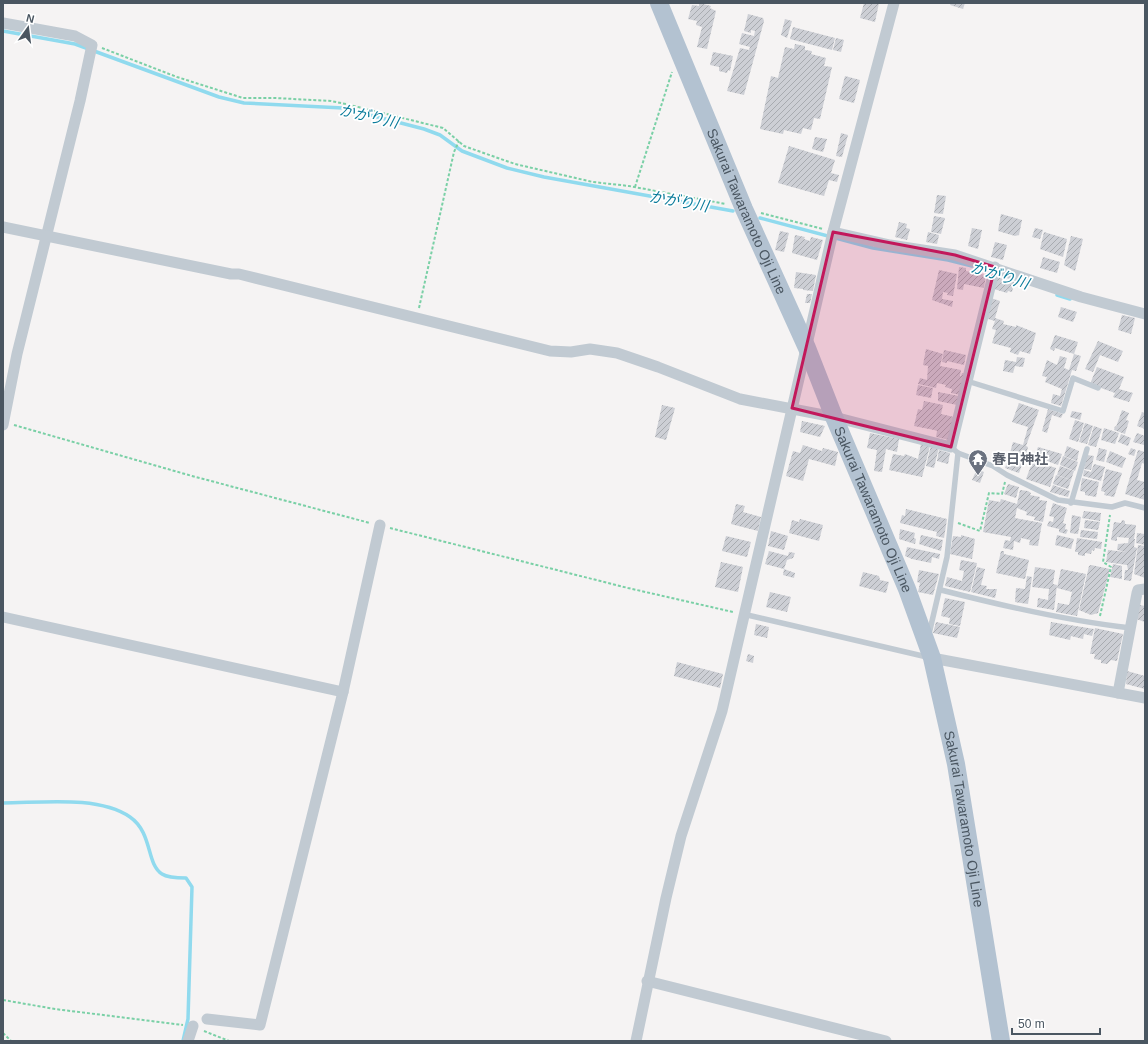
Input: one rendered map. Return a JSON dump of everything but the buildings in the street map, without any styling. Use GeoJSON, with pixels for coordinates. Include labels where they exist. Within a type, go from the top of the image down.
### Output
{"type":"FeatureCollection","features":[{"type":"Feature","properties":{"kind":"main road","name":"Sakurai Tawaramoto Oji Line"},"geometry":{"type":"LineString","coordinates":[[659,3],[744,208],[807,348],[834,417],[907,589],[929,651],[956,764],[1001,1041]]}},
{"type":"Feature","properties":{"kind":"street"},"geometry":{"type":"LineString","coordinates":[[636,1041],[647,982],[681,836],[722,711],[743,614],[807,348],[833,232],[894,3]]}},
{"type":"Feature","properties":{"kind":"street"},"geometry":{"type":"LineString","coordinates":[[3,23],[75,36],[92,44],[80,101],[17,354],[4,424]]}},
{"type":"Feature","properties":{"kind":"street"},"geometry":{"type":"LineString","coordinates":[[3,227],[231,274],[239,274],[421,318],[550,352],[571,352],[590,349],[617,353],[658,367],[740,399],[834,417],[955,450],[967,381],[995,267]]}},
{"type":"Feature","properties":{"kind":"street"},"geometry":{"type":"LineString","coordinates":[[833,232],[890,245],[955,255],[995,267],[1081,297],[1145,314]]}},
{"type":"Feature","properties":{"kind":"street"},"geometry":{"type":"LineString","coordinates":[[207,1019],[260,1025],[343,692],[380,525]]}},
{"type":"Feature","properties":{"kind":"street"},"geometry":{"type":"LineString","coordinates":[[1118,692],[1137,593],[1138,590],[1145,589]]}},
{"type":"Feature","properties":{"kind":"street"},"geometry":{"type":"LineString","coordinates":[[3,617],[343,692]]}},
{"type":"Feature","properties":{"kind":"street"},"geometry":{"type":"LineString","coordinates":[[929,651],[1145,698]]}},
{"type":"Feature","properties":{"kind":"street"},"geometry":{"type":"LineString","coordinates":[[647,982],[886,1041]]}},
{"type":"Feature","properties":{"kind":"street"},"geometry":{"type":"LineString","coordinates":[[188,1041],[193,1026]]}},
{"type":"Feature","properties":{"kind":"lane"},"geometry":{"type":"LineString","coordinates":[[967,381],[1063,411],[1073,378],[1098,388]]}},
{"type":"Feature","properties":{"kind":"lane"},"geometry":{"type":"LineString","coordinates":[[1072,503],[1088,449]]}},
{"type":"Feature","properties":{"kind":"lane"},"geometry":{"type":"LineString","coordinates":[[743,614],[929,651],[952,521],[955,450],[993,466],[1007,476],[1043,494],[1072,503],[1112,508],[1125,503],[1145,508]]}},
{"type":"Feature","properties":{"kind":"lane"},"geometry":{"type":"LineString","coordinates":[[941,590],[984,601],[1098,625],[1131,628]]}},
{"type":"Feature","properties":{"kind":"path"},"geometry":{"type":"LineString","coordinates":[[92,44],[177,77],[237,97],[331,101],[346,104],[444,128],[464,146],[515,164],[593,182],[635,187],[733,205],[833,232]]}},
{"type":"Feature","properties":{"kind":"path"},"geometry":{"type":"LineString","coordinates":[[635,187],[678,50]]}},
{"type":"Feature","properties":{"kind":"path"},"geometry":{"type":"LineString","coordinates":[[421,318],[419,311],[433,242],[454,152],[459,141]]}},
{"type":"Feature","properties":{"kind":"path"},"geometry":{"type":"LineString","coordinates":[[4,424],[200,478],[380,525],[628,588],[743,614]]}},
{"type":"Feature","properties":{"kind":"path"},"geometry":{"type":"LineString","coordinates":[[952,521],[980,531],[989,493],[1002,494],[1007,476]]}},
{"type":"Feature","properties":{"kind":"path"},"geometry":{"type":"LineString","coordinates":[[1098,625],[1111,567],[1103,562],[1112,508]]}},
{"type":"Feature","properties":{"kind":"path"},"geometry":{"type":"LineString","coordinates":[[3,1000],[56,1009],[181,1025]]}},
{"type":"Feature","properties":{"kind":"path"},"geometry":{"type":"LineString","coordinates":[[193,1026],[229,1041]]}},
{"type":"Feature","properties":{"kind":"path"},"geometry":{"type":"LineString","coordinates":[[3,1033],[11,1041]]}},
{"type":"Feature","properties":{"kind":"highlighted area"},"geometry":{"type":"Polygon","coordinates":[[[833,232],[955,255],[995,267],[951,447],[792,408],[833,232]]]}},
{"type":"Feature","properties":{"kind":"waterway","name":"かがり川"},"geometry":{"type":"LineString","coordinates":[[3,31],[75,44],[219,97],[244,103],[343,108],[424,129],[440,135],[462,151],[507,168],[544,177],[733,211]]}},
{"type":"Feature","properties":{"kind":"waterway","name":"かがり川"},"geometry":{"type":"LineString","coordinates":[[760,218],[873,248],[948,260],[972,266]]}},
{"type":"Feature","properties":{"kind":"waterway","name":"かがり川"},"geometry":{"type":"LineString","coordinates":[[1057,295],[1070,299]]}},
{"type":"Feature","properties":{"kind":"waterway"},"geometry":{"type":"LineString","coordinates":[[3,803],[86,803],[117,810],[130,817],[142,831],[153,863],[162,874],[174,878],[186,878],[192,887],[188,1019],[183,1041]]}},
{"type":"Feature","properties":{"kind":"place","name":"春日神社"},"geometry":{"type":"Point","coordinates":[978,476]}}]}
